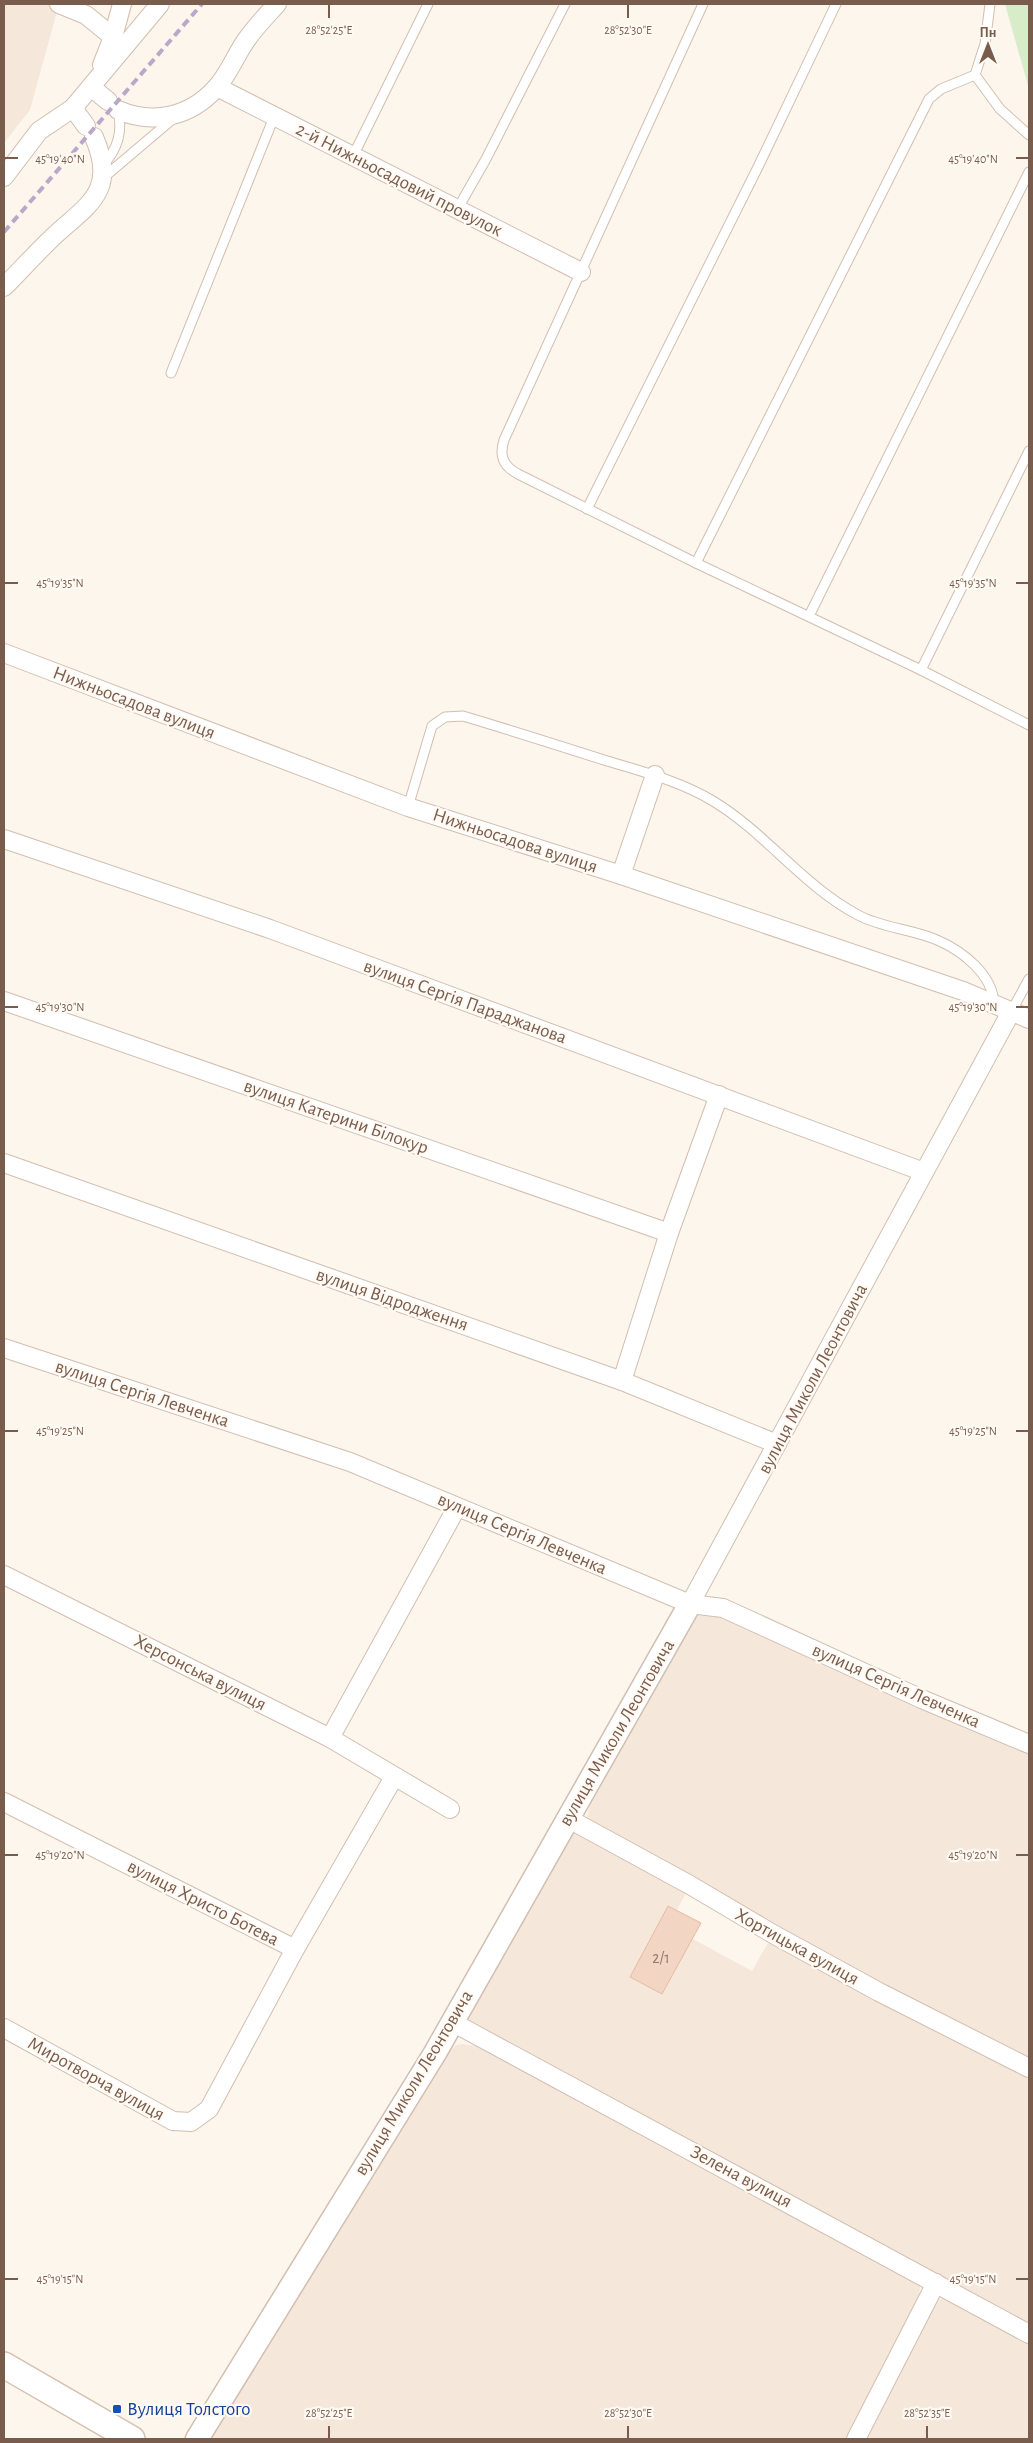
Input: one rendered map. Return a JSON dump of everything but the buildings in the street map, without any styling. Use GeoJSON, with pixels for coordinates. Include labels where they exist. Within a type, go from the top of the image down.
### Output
{"type":"FeatureCollection","features":[{"type":"Feature","properties":{"kind":"main road"},"geometry":{"type":"LineString","coordinates":[[4,2365],[132,2439]]}},
{"type":"Feature","properties":{"kind":"street"},"geometry":{"type":"LineString","coordinates":[[60,4],[86,15],[113,38]]}},
{"type":"Feature","properties":{"kind":"street"},"geometry":{"type":"LineString","coordinates":[[94,83],[113,38],[122,4]]}},
{"type":"Feature","properties":{"kind":"street"},"geometry":{"type":"LineString","coordinates":[[4,177],[39,131],[73,108],[160,4]]}},
{"type":"Feature","properties":{"kind":"street"},"geometry":{"type":"LineString","coordinates":[[94,83],[113,105],[148,119],[164,118],[179,113],[203,100],[217,87],[248,38],[277,4]]}},
{"type":"Feature","properties":{"kind":"street","name":"2-й Нижньосадовий провулок"},"geometry":{"type":"LineString","coordinates":[[217,87],[274,118],[458,208],[582,272]]}},
{"type":"Feature","properties":{"kind":"street"},"geometry":{"type":"LineString","coordinates":[[4,287],[54,236],[89,206],[102,172],[100,151],[90,132],[73,108]]}},
{"type":"Feature","properties":{"kind":"street","name":"Нижньосадова вулиця"},"geometry":{"type":"LineString","coordinates":[[4,653],[408,807],[621,875],[963,991],[1029,1019]]}},
{"type":"Feature","properties":{"kind":"street"},"geometry":{"type":"LineString","coordinates":[[621,875],[655,776]]}},
{"type":"Feature","properties":{"kind":"street","name":"вулиця Сергія Параджанова"},"geometry":{"type":"LineString","coordinates":[[4,839],[270,929],[924,1172]]}},
{"type":"Feature","properties":{"kind":"street","name":"вулиця Катерини Білокур"},"geometry":{"type":"LineString","coordinates":[[4,1001],[669,1233]]}},
{"type":"Feature","properties":{"kind":"street","name":"вулиця Миколи Леонтовича"},"geometry":{"type":"LineString","coordinates":[[197,2439],[435,2053],[569,1820],[690,1604],[1011,1012]]}},
{"type":"Feature","properties":{"kind":"street"},"geometry":{"type":"LineString","coordinates":[[622,1381],[669,1233],[719,1096]]}},
{"type":"Feature","properties":{"kind":"street","name":"вулиця Відродження"},"geometry":{"type":"LineString","coordinates":[[4,1163],[622,1381],[777,1444]]}},
{"type":"Feature","properties":{"kind":"street","name":"вулиця Сергія Левченка"},"geometry":{"type":"LineString","coordinates":[[4,1348],[350,1462],[690,1604],[723,1608],[924,1700],[1029,1744]]}},
{"type":"Feature","properties":{"kind":"street"},"geometry":{"type":"LineString","coordinates":[[330,1738],[457,1507]]}},
{"type":"Feature","properties":{"kind":"street","name":"Херсонська вулиця"},"geometry":{"type":"LineString","coordinates":[[5,1580],[330,1738],[450,1809]]}},
{"type":"Feature","properties":{"kind":"street"},"geometry":{"type":"LineString","coordinates":[[295,1949],[394,1777]]}},
{"type":"Feature","properties":{"kind":"street","name":"вулиця Христо Ботева"},"geometry":{"type":"LineString","coordinates":[[4,1802],[295,1949]]}},
{"type":"Feature","properties":{"kind":"street","name":"Хортицька вулиця"},"geometry":{"type":"LineString","coordinates":[[569,1820],[690,1885],[772,1934],[879,1992],[1029,2068]]}},
{"type":"Feature","properties":{"kind":"street","name":"Миротворча вулиця"},"geometry":{"type":"LineString","coordinates":[[4,2028],[173,2120],[191,2122],[209,2109],[295,1949]]}},
{"type":"Feature","properties":{"kind":"street","name":"Зелена вулиця"},"geometry":{"type":"LineString","coordinates":[[452,2022],[1029,2334]]}},
{"type":"Feature","properties":{"kind":"street"},"geometry":{"type":"LineString","coordinates":[[856,2439],[936,2283]]}},
{"type":"Feature","properties":{"kind":"lane"},"geometry":{"type":"LineString","coordinates":[[353,156],[428,4]]}},
{"type":"Feature","properties":{"kind":"lane"},"geometry":{"type":"LineString","coordinates":[[458,208],[486,159],[565,4]]}},
{"type":"Feature","properties":{"kind":"lane"},"geometry":{"type":"LineString","coordinates":[[703,4],[501,450],[503,460],[509,469],[587,509],[1029,724]]}},
{"type":"Feature","properties":{"kind":"lane"},"geometry":{"type":"LineString","coordinates":[[587,509],[758,167],[836,4]]}},
{"type":"Feature","properties":{"kind":"lane"},"geometry":{"type":"LineString","coordinates":[[696,563],[929,99],[941,89],[975,75],[985,44],[990,4]]}},
{"type":"Feature","properties":{"kind":"lane"},"geometry":{"type":"LineString","coordinates":[[975,75],[1000,109],[1029,134]]}},
{"type":"Feature","properties":{"kind":"lane"},"geometry":{"type":"LineString","coordinates":[[102,172],[118,140],[120,120],[113,105]]}},
{"type":"Feature","properties":{"kind":"lane"},"geometry":{"type":"LineString","coordinates":[[102,172],[168,125],[179,113]]}},
{"type":"Feature","properties":{"kind":"lane"},"geometry":{"type":"LineString","coordinates":[[171,373],[274,118]]}},
{"type":"Feature","properties":{"kind":"lane"},"geometry":{"type":"LineString","coordinates":[[809,616],[1029,172]]}},
{"type":"Feature","properties":{"kind":"lane"},"geometry":{"type":"LineString","coordinates":[[921,670],[1029,451]]}},
{"type":"Feature","properties":{"kind":"lane"},"geometry":{"type":"LineString","coordinates":[[408,807],[432,726],[445,716],[463,716],[655,776],[712,800],[740,819],[823,894],[860,916],[938,940],[963,956],[980,970],[989,982],[994,1004]]}},
{"type":"Feature","properties":{"kind":"lane"},"geometry":{"type":"LineString","coordinates":[[1011,1012],[1029,979]]}},
{"type":"Feature","properties":{"kind":"shaded area"},"geometry":{"type":"Polygon","coordinates":[[[4,4],[59,4],[30,110],[4,143],[4,4]]]}},
{"type":"Feature","properties":{"kind":"shaded area"},"geometry":{"type":"Polygon","coordinates":[[[706,1613],[720,1615],[920,1708],[1029,1753],[1029,2058],[883,1985],[590,1823],[587,1819],[589,1808],[689,1626],[699,1615],[706,1613]]]}},
{"type":"Feature","properties":{"kind":"shaded area"},"geometry":{"type":"Polygon","coordinates":[[[575,1831],[688,1889],[677,1910],[701,1923],[693,1939],[752,1971],[769,1941],[875,1999],[1029,2077],[1029,2324],[469,2020],[468,2017],[575,1831]]]}},
{"type":"Feature","properties":{"kind":"shaded area"},"geometry":{"type":"Polygon","coordinates":[[[456,2045],[477,2046],[917,2281],[920,2287],[919,2299],[846,2439],[210,2439],[446,2055],[456,2045]]]}},
{"type":"Feature","properties":{"kind":"shaded area"},"geometry":{"type":"Polygon","coordinates":[[[943,2298],[1029,2344],[1029,2439],[865,2439],[936,2301],[943,2298]]]}},
{"type":"Feature","properties":{"kind":"green space"},"geometry":{"type":"Polygon","coordinates":[[[1005,4],[1029,4],[1029,89],[1005,4]]]}},
{"type":"Feature","properties":{"kind":"railway"},"geometry":{"type":"LineString","coordinates":[[4,232],[202,4]]}},
{"type":"Feature","properties":{"kind":"place","name":"Вулиця Толстого"},"geometry":{"type":"Point","coordinates":[117,2409]}}]}
